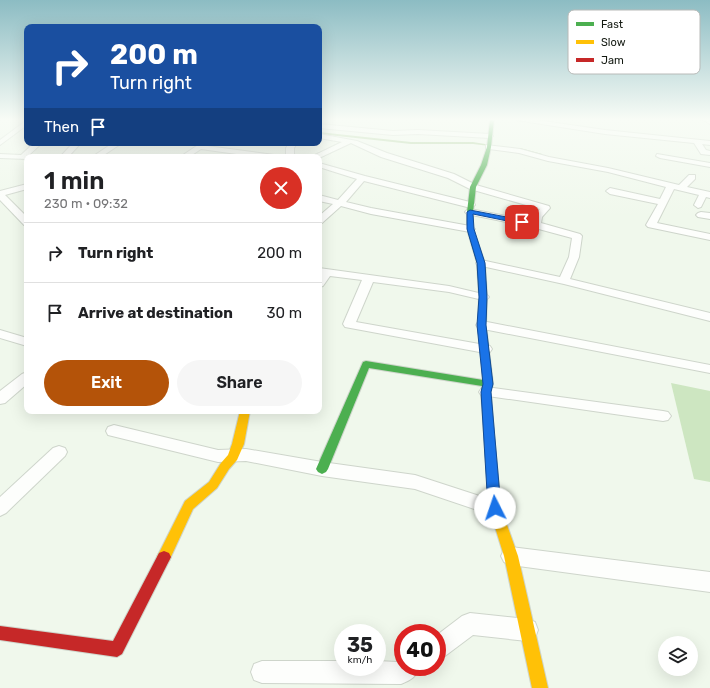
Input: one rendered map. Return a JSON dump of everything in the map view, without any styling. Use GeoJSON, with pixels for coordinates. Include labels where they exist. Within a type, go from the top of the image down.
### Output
{"type":"FeatureCollection","features":[{"type":"Feature","properties":{"kind":"street"},"geometry":{"type":"LineString","coordinates":[[245,152],[256,154]]}},
{"type":"Feature","properties":{"kind":"street"},"geometry":{"type":"LineString","coordinates":[[377,152],[451,176],[472,187],[546,208],[538,216],[536,225]]}},
{"type":"Feature","properties":{"kind":"street"},"geometry":{"type":"LineString","coordinates":[[487,152],[484,164],[472,187],[470,229],[481,263],[483,297],[482,325],[485,349],[495,508],[511,556],[540,688]]}},
{"type":"Feature","properties":{"kind":"street"},"geometry":{"type":"LineString","coordinates":[[523,152],[548,160],[608,170],[671,186],[683,186],[707,194],[698,205]]}},
{"type":"Feature","properties":{"kind":"street"},"geometry":{"type":"LineString","coordinates":[[0,156],[24,157]]}},
{"type":"Feature","properties":{"kind":"street"},"geometry":{"type":"LineString","coordinates":[[660,156],[709,169]]}},
{"type":"Feature","properties":{"kind":"street"},"geometry":{"type":"LineString","coordinates":[[322,166],[470,208],[577,236],[574,257],[564,280]]}},
{"type":"Feature","properties":{"kind":"street"},"geometry":{"type":"LineString","coordinates":[[683,186],[692,177]]}},
{"type":"Feature","properties":{"kind":"street"},"geometry":{"type":"LineString","coordinates":[[322,218],[339,203],[362,178]]}},
{"type":"Feature","properties":{"kind":"street"},"geometry":{"type":"LineString","coordinates":[[671,186],[651,224],[710,237]]}},
{"type":"Feature","properties":{"kind":"street"},"geometry":{"type":"LineString","coordinates":[[24,187],[1,198],[24,218]]}},
{"type":"Feature","properties":{"kind":"street"},"geometry":{"type":"LineString","coordinates":[[610,191],[662,202]]}},
{"type":"Feature","properties":{"kind":"street"},"geometry":{"type":"LineString","coordinates":[[322,199],[371,211],[470,229]]}},
{"type":"Feature","properties":{"kind":"street"},"geometry":{"type":"LineString","coordinates":[[481,263],[564,280],[710,317]]}},
{"type":"Feature","properties":{"kind":"street"},"geometry":{"type":"LineString","coordinates":[[323,272],[369,277],[448,289],[483,297]]}},
{"type":"Feature","properties":{"kind":"street"},"geometry":{"type":"LineString","coordinates":[[369,277],[349,324],[485,349]]}},
{"type":"Feature","properties":{"kind":"street"},"geometry":{"type":"LineString","coordinates":[[482,325],[710,369]]}},
{"type":"Feature","properties":{"kind":"street"},"geometry":{"type":"LineString","coordinates":[[0,334],[24,341]]}},
{"type":"Feature","properties":{"kind":"street"},"geometry":{"type":"LineString","coordinates":[[322,469],[366,364],[487,388],[663,416]]}},
{"type":"Feature","properties":{"kind":"street"},"geometry":{"type":"LineString","coordinates":[[0,399],[24,379]]}},
{"type":"Feature","properties":{"kind":"street"},"geometry":{"type":"LineString","coordinates":[[0,633],[117,649],[178,533],[189,505],[213,485],[225,466],[233,457],[238,444],[244,414]]}},
{"type":"Feature","properties":{"kind":"street"},"geometry":{"type":"LineString","coordinates":[[114,431],[218,456],[233,457],[246,455],[322,469],[415,482],[495,508]]}},
{"type":"Feature","properties":{"kind":"street"},"geometry":{"type":"LineString","coordinates":[[0,508],[59,452]]}},
{"type":"Feature","properties":{"kind":"street"},"geometry":{"type":"LineString","coordinates":[[511,556],[710,582]]}},
{"type":"Feature","properties":{"kind":"street"},"geometry":{"type":"LineString","coordinates":[[446,641],[470,624],[527,630]]}},
{"type":"Feature","properties":{"kind":"street"},"geometry":{"type":"LineString","coordinates":[[262,672],[394,673]]}},
{"type":"Feature","properties":{"kind":"green space"},"geometry":{"type":"Polygon","coordinates":[[[671,383],[710,391],[710,482],[694,479],[671,383]]]}},
{"type":"Feature","properties":{"kind":"waterway"},"geometry":{"type":"LineString","coordinates":[[531,152],[541,155]]}},
{"type":"Feature","properties":{"kind":"traffic: fast"},"geometry":{"type":"LineString","coordinates":[[488,152],[484,165],[473,187],[470,212],[470,229],[481,263],[483,297],[482,325],[488,384],[486,392],[489,434]]}},
{"type":"Feature","properties":{"kind":"traffic: fast"},"geometry":{"type":"LineString","coordinates":[[322,469],[366,364],[488,384]]}},
{"type":"Feature","properties":{"kind":"traffic: slow"},"geometry":{"type":"LineString","coordinates":[[164,557],[189,505],[213,485],[225,466],[233,457],[238,444],[244,414]]}},
{"type":"Feature","properties":{"kind":"traffic: slow"},"geometry":{"type":"LineString","coordinates":[[489,434],[495,508],[511,556],[540,688]]}},
{"type":"Feature","properties":{"kind":"traffic: jam"},"geometry":{"type":"LineString","coordinates":[[0,633],[117,649],[164,557]]}},
{"type":"Feature","properties":{"kind":"route"},"geometry":{"type":"LineString","coordinates":[[495,508],[486,392],[488,384],[482,325],[483,297],[481,263],[470,229],[470,212],[522,222]]}}]}
